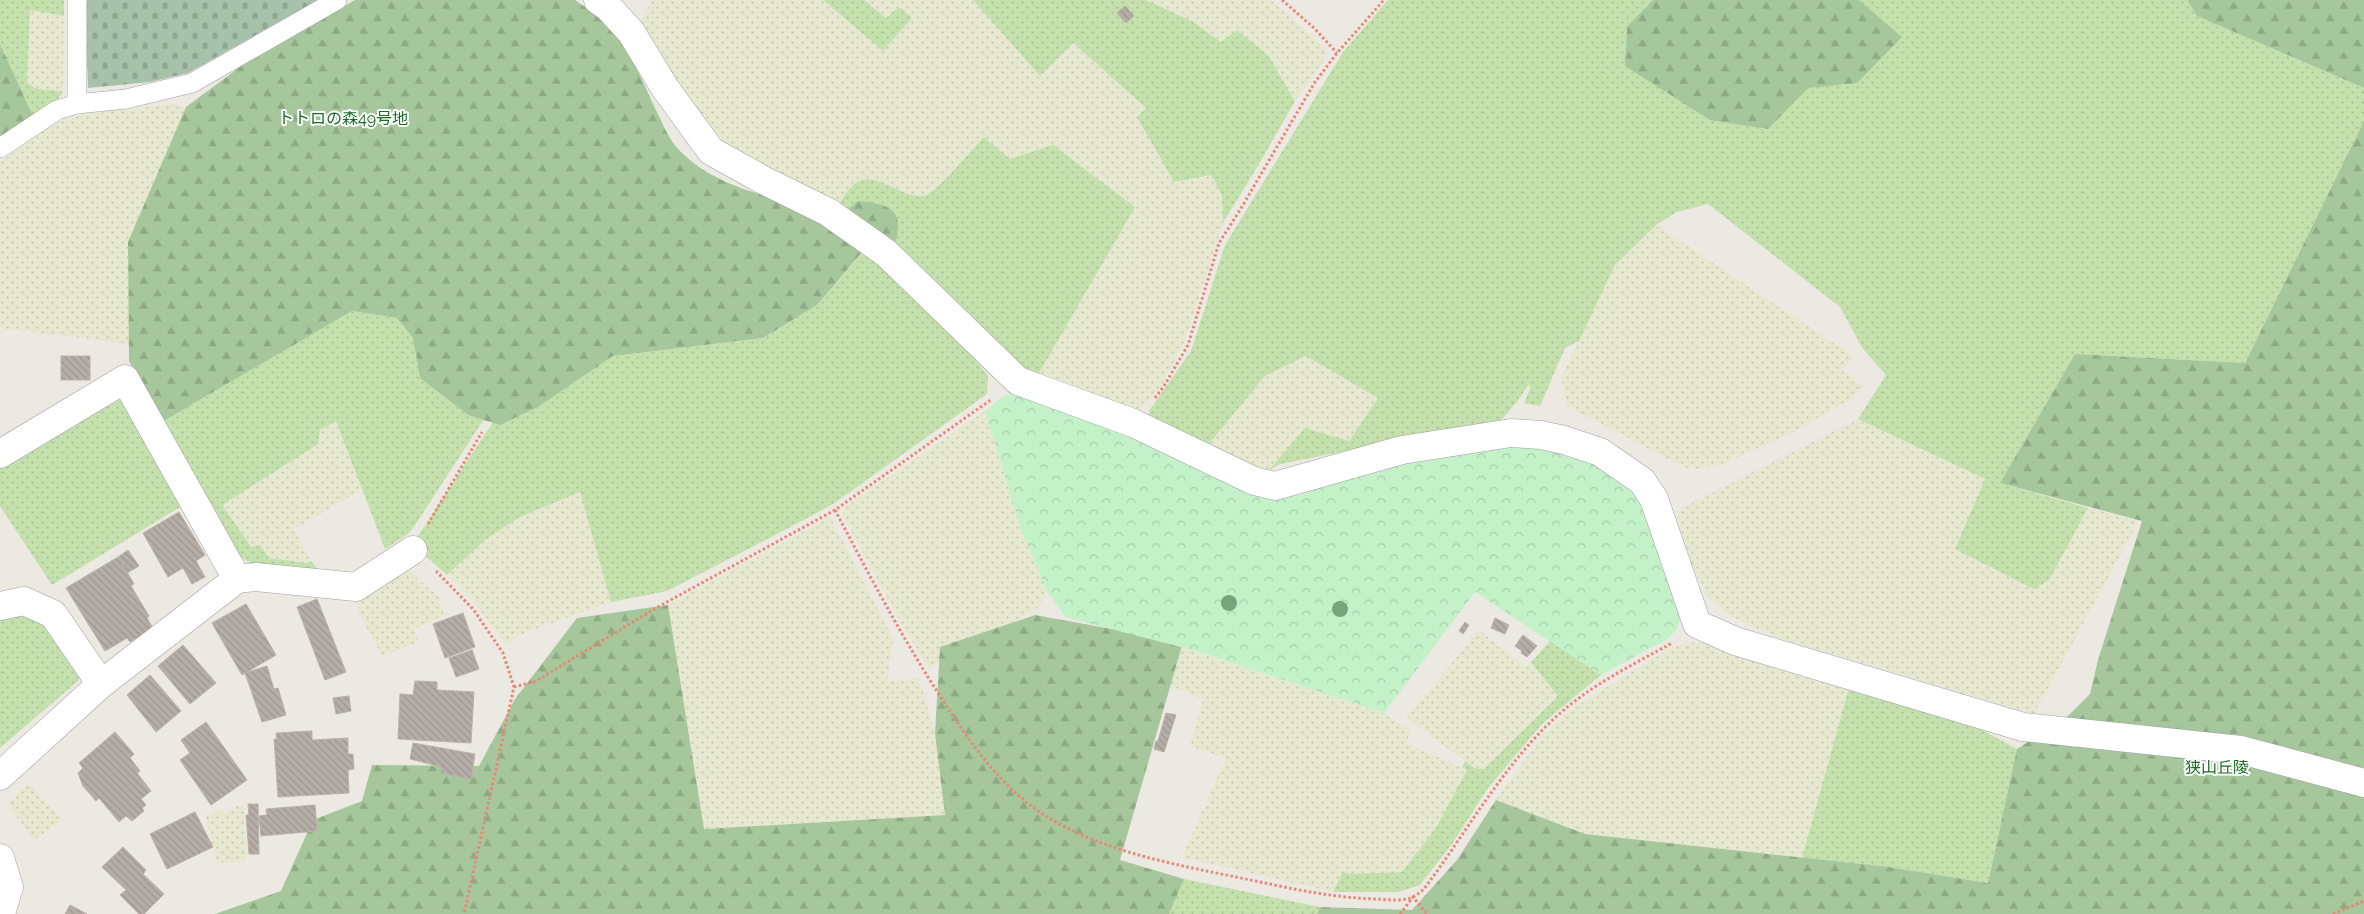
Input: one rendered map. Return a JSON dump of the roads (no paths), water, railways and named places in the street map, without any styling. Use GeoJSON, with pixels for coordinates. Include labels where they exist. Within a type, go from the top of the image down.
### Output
{"type":"FeatureCollection","features":[{"type":"Feature","properties":{"kind":"street"},"geometry":{"type":"LineString","coordinates":[[598,0],[608,7],[631,32],[665,88],[710,151],[828,212],[886,253],[1018,380],[1134,423],[1254,481],[1275,486],[1402,450],[1511,434],[1540,435],[1564,440],[1600,452],[1642,481],[1654,499],[1697,624],[1735,641],[2023,727],[2241,750],[2364,783]]}},
{"type":"Feature","properties":{"kind":"street"},"geometry":{"type":"LineString","coordinates":[[0,454],[125,379],[237,579]]}},
{"type":"Feature","properties":{"kind":"street"},"geometry":{"type":"LineString","coordinates":[[0,776],[101,684],[237,579],[256,577],[356,587],[413,550]]}},
{"type":"Feature","properties":{"kind":"street"},"geometry":{"type":"LineString","coordinates":[[0,606],[24,601],[53,614],[101,684]]}},
{"type":"Feature","properties":{"kind":"street"},"geometry":{"type":"LineString","coordinates":[[0,858],[10,886],[1,914]]}},
{"type":"Feature","properties":{"kind":"lane"},"geometry":{"type":"LineString","coordinates":[[77,0],[77,104]]}},
{"type":"Feature","properties":{"kind":"lane"},"geometry":{"type":"LineString","coordinates":[[0,148],[57,110],[77,104],[126,99],[192,83],[337,0]]}},
{"type":"Feature","properties":{"kind":"park label","name":"トトロの森49号地"},"geometry":{"type":"Point","coordinates":[343,118]}},
{"type":"Feature","properties":{"kind":"park label","name":"狭山丘陵"},"geometry":{"type":"Point","coordinates":[2217,767]}}]}
